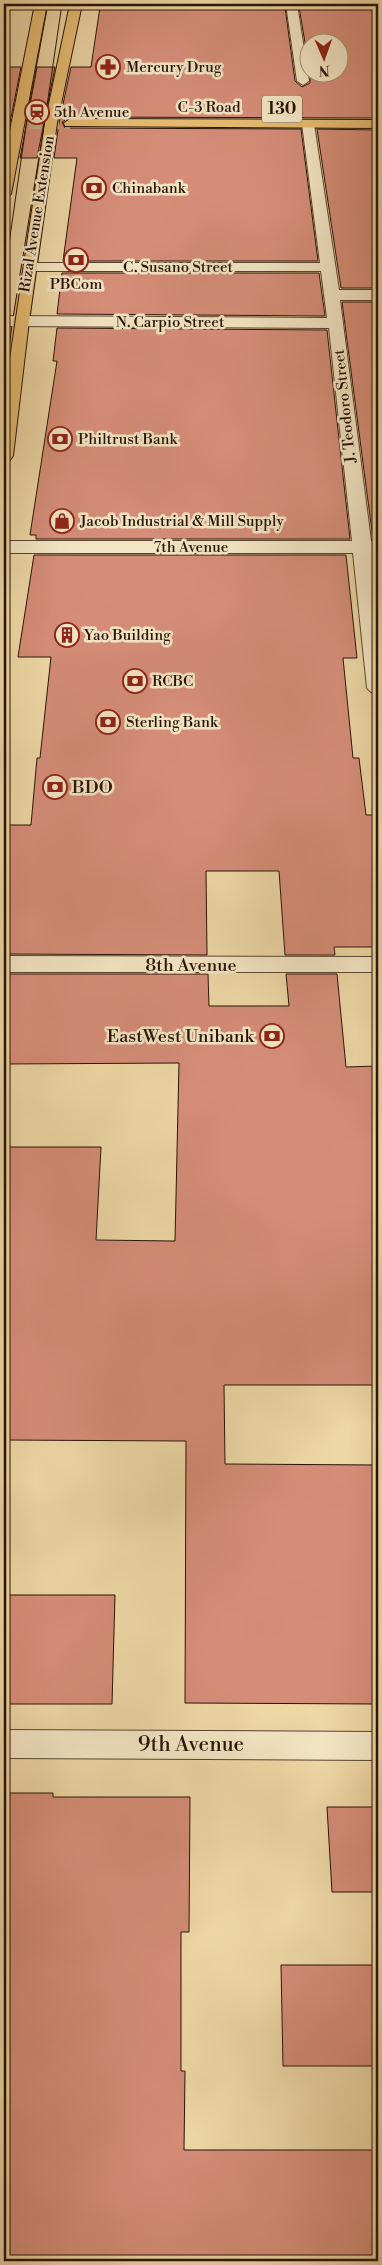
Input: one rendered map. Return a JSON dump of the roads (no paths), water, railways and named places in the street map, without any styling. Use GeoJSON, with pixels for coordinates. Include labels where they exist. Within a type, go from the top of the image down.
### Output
{"type":"FeatureCollection","features":[{"type":"Feature","properties":{"kind":"main road","name":"Rizal Avenue Extension"},"geometry":{"type":"LineString","coordinates":[[4,194],[40,4]]}},
{"type":"Feature","properties":{"kind":"main road","name":"Rizal Avenue Extension"},"geometry":{"type":"LineString","coordinates":[[4,456],[21,321],[51,123],[76,4]]}},
{"type":"Feature","properties":{"kind":"main road","name":"C-3 Road"},"geometry":{"type":"LineString","coordinates":[[70,123],[378,124]]}},
{"type":"Feature","properties":{"kind":"street"},"geometry":{"type":"LineString","coordinates":[[291,4],[300,53]]}},
{"type":"Feature","properties":{"kind":"street","name":"J. Teodoro Street"},"geometry":{"type":"LineString","coordinates":[[308,124],[327,267],[369,547],[378,688]]}},
{"type":"Feature","properties":{"kind":"street","name":"C. Susano Street"},"geometry":{"type":"LineString","coordinates":[[29,267],[327,267]]}},
{"type":"Feature","properties":{"kind":"street"},"geometry":{"type":"LineString","coordinates":[[332,295],[378,295]]}},
{"type":"Feature","properties":{"kind":"street","name":"N. Carpio Street"},"geometry":{"type":"LineString","coordinates":[[4,321],[336,323]]}},
{"type":"Feature","properties":{"kind":"street","name":"7th Avenue"},"geometry":{"type":"LineString","coordinates":[[4,547],[369,547]]}},
{"type":"Feature","properties":{"kind":"street","name":"8th Avenue"},"geometry":{"type":"LineString","coordinates":[[4,964],[378,965]]}},
{"type":"Feature","properties":{"kind":"street","name":"9th Avenue"},"geometry":{"type":"LineString","coordinates":[[4,1744],[378,1746]]}},
{"type":"Feature","properties":{"kind":"tunnel"},"geometry":{"type":"LineString","coordinates":[[11,123],[70,123]]}},
{"type":"Feature","properties":{"kind":"tram line"},"geometry":{"type":"LineString","coordinates":[[4,278],[28,112],[48,4]]}},
{"type":"Feature","properties":{"kind":"tram line"},"geometry":{"type":"LineString","coordinates":[[4,396],[62,4]]}},
{"type":"Feature","properties":{"kind":"place","name":"Mercury Drug"},"geometry":{"type":"Point","coordinates":[108,67]}},
{"type":"Feature","properties":{"kind":"place","name":"5th Avenue"},"geometry":{"type":"Point","coordinates":[37,112]}},
{"type":"Feature","properties":{"kind":"place","name":"Chinabank"},"geometry":{"type":"Point","coordinates":[94,188]}},
{"type":"Feature","properties":{"kind":"place","name":"PBCom"},"geometry":{"type":"Point","coordinates":[76,260]}},
{"type":"Feature","properties":{"kind":"place","name":"Philtrust Bank"},"geometry":{"type":"Point","coordinates":[60,439]}},
{"type":"Feature","properties":{"kind":"place","name":"Jacob Industrial & Mill Supply"},"geometry":{"type":"Point","coordinates":[62,521]}},
{"type":"Feature","properties":{"kind":"place","name":"Yao Building"},"geometry":{"type":"Point","coordinates":[67,635]}},
{"type":"Feature","properties":{"kind":"place","name":"RCBC"},"geometry":{"type":"Point","coordinates":[135,681]}},
{"type":"Feature","properties":{"kind":"place","name":"Sterling Bank"},"geometry":{"type":"Point","coordinates":[108,722]}},
{"type":"Feature","properties":{"kind":"place","name":"BDO"},"geometry":{"type":"Point","coordinates":[55,787]}},
{"type":"Feature","properties":{"kind":"place","name":"EastWest Unibank"},"geometry":{"type":"Point","coordinates":[272,1036]}}]}
